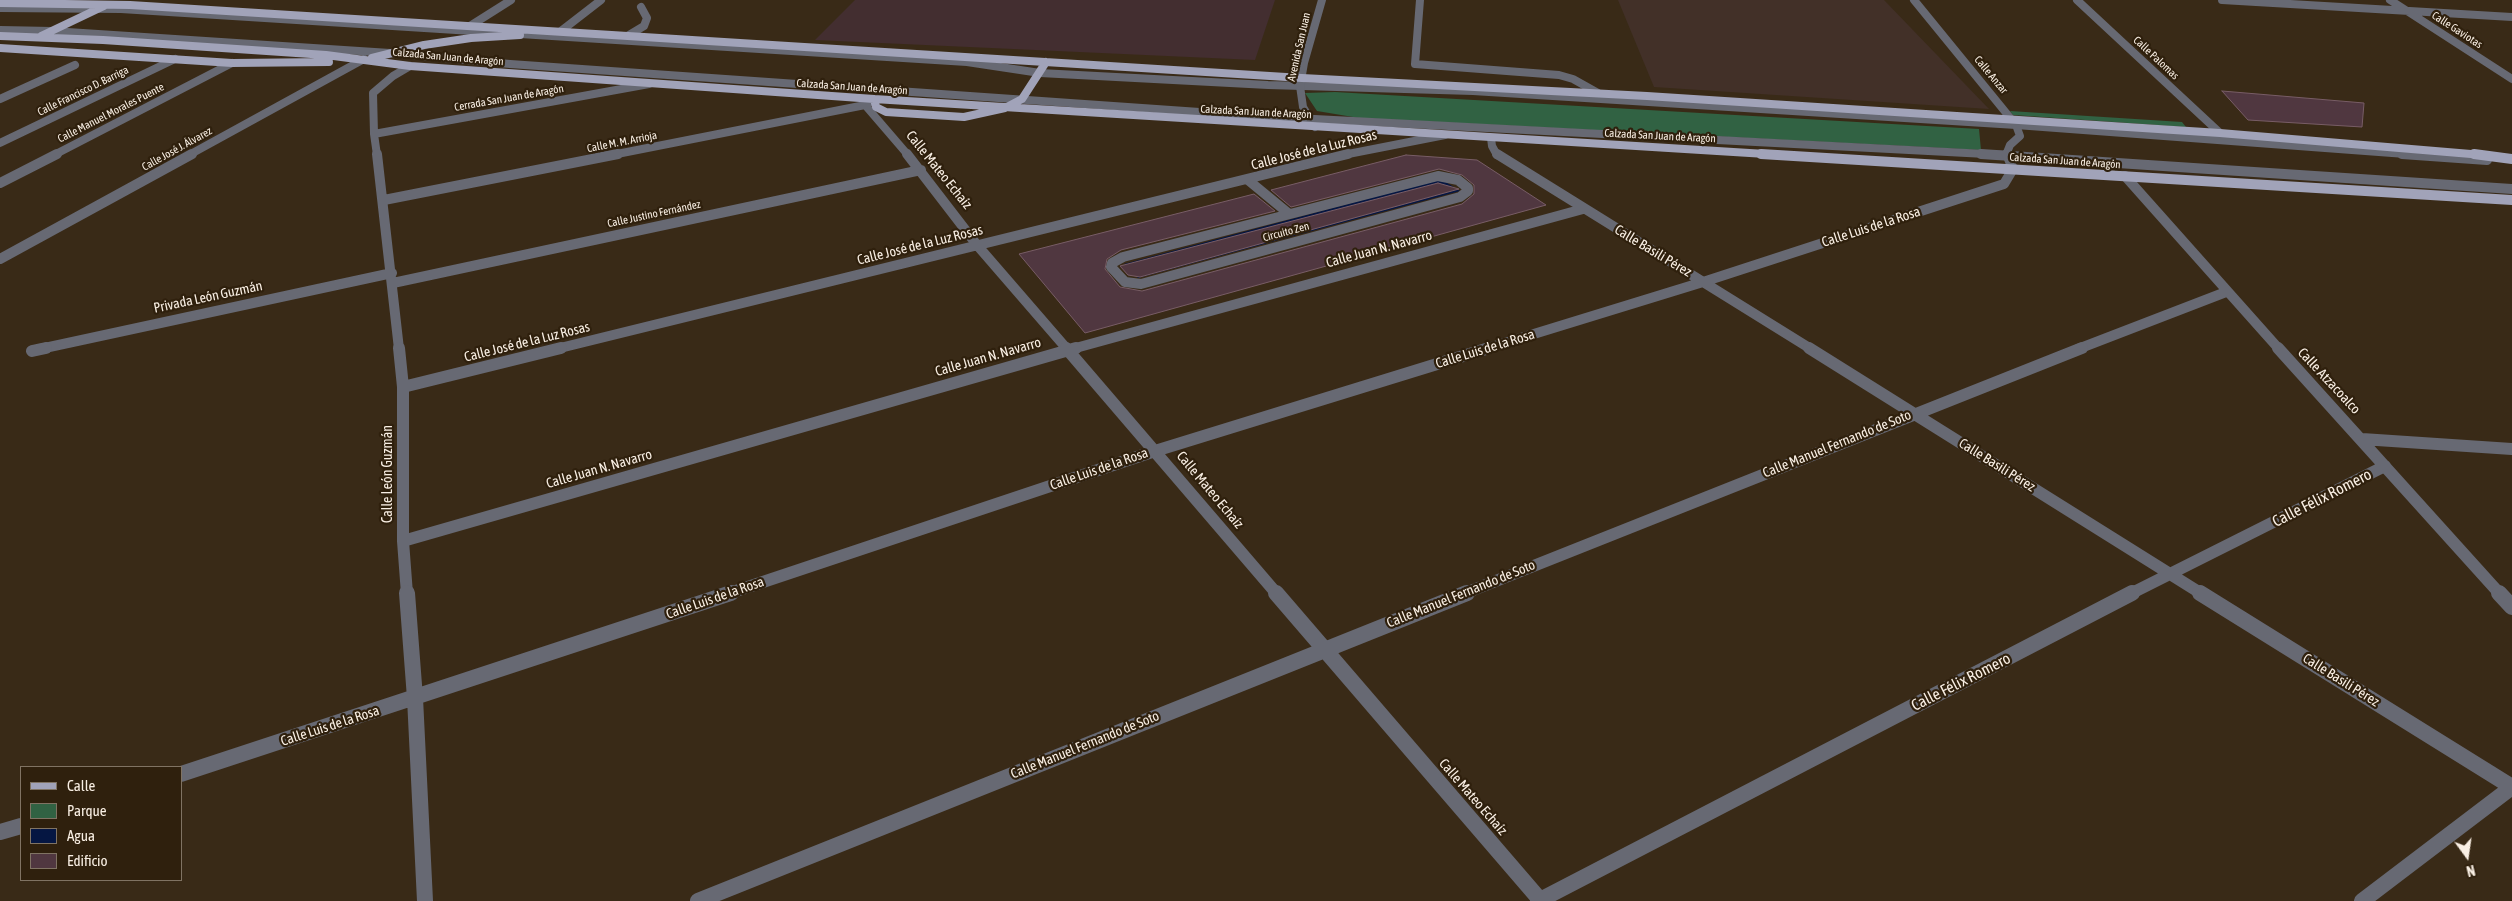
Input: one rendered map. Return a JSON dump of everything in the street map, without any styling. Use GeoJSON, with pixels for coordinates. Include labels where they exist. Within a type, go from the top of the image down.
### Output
{"type":"FeatureCollection","features":[{"type":"Feature","properties":{"kind":"main road"},"geometry":{"type":"LineString","coordinates":[[0,56],[116,0]]}},
{"type":"Feature","properties":{"kind":"main road"},"geometry":{"type":"LineString","coordinates":[[0,3],[108,4],[670,37],[1046,62],[1301,82],[1598,93],[2015,122],[2220,133],[2461,152],[2512,158]]}},
{"type":"Feature","properties":{"kind":"main road"},"geometry":{"type":"LineString","coordinates":[[0,48],[232,63],[304,64],[364,59],[471,38],[520,35],[670,37]]}},
{"type":"Feature","properties":{"kind":"main road","name":"Calzada San Juan de Aragón"},"geometry":{"type":"LineString","coordinates":[[0,36],[364,59],[410,66],[870,102]]}},
{"type":"Feature","properties":{"kind":"main road"},"geometry":{"type":"LineString","coordinates":[[870,102],[886,112],[964,117],[1005,108],[1022,99],[1046,62]]}},
{"type":"Feature","properties":{"kind":"main road","name":"Calzada San Juan de Aragón"},"geometry":{"type":"LineString","coordinates":[[1005,108],[2512,200]]}},
{"type":"Feature","properties":{"kind":"street"},"geometry":{"type":"LineString","coordinates":[[470,26],[511,0]]}},
{"type":"Feature","properties":{"kind":"street"},"geometry":{"type":"LineString","coordinates":[[560,31],[601,0]]}},
{"type":"Feature","properties":{"kind":"street","name":"Avenida San Juan"},"geometry":{"type":"LineString","coordinates":[[1315,126],[1308,118],[1303,107],[1301,82],[1322,0]]}},
{"type":"Feature","properties":{"kind":"street"},"geometry":{"type":"LineString","coordinates":[[1420,0],[1414,64],[1559,75],[1573,79],[1598,93]]}},
{"type":"Feature","properties":{"kind":"street","name":"Calle Anzar"},"geometry":{"type":"LineString","coordinates":[[1914,0],[2015,122]]}},
{"type":"Feature","properties":{"kind":"street","name":"Calle Palomas"},"geometry":{"type":"LineString","coordinates":[[2077,0],[2220,133]]}},
{"type":"Feature","properties":{"kind":"street"},"geometry":{"type":"LineString","coordinates":[[2222,0],[2512,17]]}},
{"type":"Feature","properties":{"kind":"street","name":"Calle Gaviotas"},"geometry":{"type":"LineString","coordinates":[[2390,0],[2512,79]]}},
{"type":"Feature","properties":{"kind":"street"},"geometry":{"type":"LineString","coordinates":[[629,35],[644,26],[647,18],[641,7]]}},
{"type":"Feature","properties":{"kind":"street"},"geometry":{"type":"LineString","coordinates":[[0,8],[98,8],[957,62],[1040,74],[1301,82],[2015,122],[2470,158],[2512,164]]}},
{"type":"Feature","properties":{"kind":"street"},"geometry":{"type":"LineString","coordinates":[[0,30],[52,31],[390,53],[519,64],[1308,118],[2006,155],[2512,189]]}},
{"type":"Feature","properties":{"kind":"street","name":"Calle Francisco D. Barriga"},"geometry":{"type":"LineString","coordinates":[[0,143],[175,59]]}},
{"type":"Feature","properties":{"kind":"street","name":"Calle José J. Álvarez"},"geometry":{"type":"LineString","coordinates":[[0,259],[364,59]]}},
{"type":"Feature","properties":{"kind":"street","name":"Calle Manuel Morales Puente"},"geometry":{"type":"LineString","coordinates":[[0,183],[232,63]]}},
{"type":"Feature","properties":{"kind":"street"},"geometry":{"type":"LineString","coordinates":[[0,99],[75,65]]}},
{"type":"Feature","properties":{"kind":"street","name":"Calle León Guzmán"},"geometry":{"type":"LineString","coordinates":[[410,66],[393,76],[373,93],[374,134],[384,200],[403,387],[403,541],[415,698],[425,901]]}},
{"type":"Feature","properties":{"kind":"street","name":"Cerrada San Juan de Aragón"},"geometry":{"type":"LineString","coordinates":[[374,134],[649,84]]}},
{"type":"Feature","properties":{"kind":"street","name":"Calle Mateo Echaíz"},"geometry":{"type":"LineString","coordinates":[[870,102],[977,245],[1540,901]]}},
{"type":"Feature","properties":{"kind":"street","name":"Calle M. M. Arrioja"},"geometry":{"type":"LineString","coordinates":[[384,200],[870,102]]}},
{"type":"Feature","properties":{"kind":"street"},"geometry":{"type":"LineString","coordinates":[[2013,169],[2006,155],[2010,145],[2020,136],[2015,122]]}},
{"type":"Feature","properties":{"kind":"street","name":"Calle José de la Luz Rosas"},"geometry":{"type":"LineString","coordinates":[[403,387],[1248,180],[1351,153],[1445,135]]}},
{"type":"Feature","properties":{"kind":"street","name":"Calle Basili Pérez"},"geometry":{"type":"LineString","coordinates":[[1491,138],[1492,146],[1498,156],[1914,413],[2512,787]]}},
{"type":"Feature","properties":{"kind":"street","name":"Calle Luis de la Rosa"},"geometry":{"type":"LineString","coordinates":[[182,774],[415,698],[1155,451],[1703,282],[2004,184],[2013,169]]}},
{"type":"Feature","properties":{"kind":"street","name":"Calle Justino Fernández"},"geometry":{"type":"LineString","coordinates":[[392,278],[921,170]]}},
{"type":"Feature","properties":{"kind":"street","name":"Calle Atzacoalco"},"geometry":{"type":"LineString","coordinates":[[2125,176],[2226,292],[2362,438],[2512,607]]}},
{"type":"Feature","properties":{"kind":"street","name":"Circuito Zen"},"geometry":{"type":"LineString","coordinates":[[1431,177],[1452,178],[1468,188],[1468,192],[1460,197],[1149,282],[1125,282],[1111,267],[1117,260],[1124,257],[1288,213],[1431,177]]}},
{"type":"Feature","properties":{"kind":"street","name":"Circuito Zen"},"geometry":{"type":"LineString","coordinates":[[1248,180],[1288,213]]}},
{"type":"Feature","properties":{"kind":"street","name":"Calle Juan N. Navarro"},"geometry":{"type":"LineString","coordinates":[[403,541],[1069,350],[1583,209]]}},
{"type":"Feature","properties":{"kind":"street","name":"Privada León Guzmán"},"geometry":{"type":"LineString","coordinates":[[32,350],[392,278]]}},
{"type":"Feature","properties":{"kind":"street","name":"Calle Manuel Fernando de Soto"},"geometry":{"type":"LineString","coordinates":[[698,901],[1914,413],[2226,292]]}},
{"type":"Feature","properties":{"kind":"street"},"geometry":{"type":"LineString","coordinates":[[2362,438],[2512,449]]}},
{"type":"Feature","properties":{"kind":"street","name":"Calle Félix Romero"},"geometry":{"type":"LineString","coordinates":[[1540,901],[2170,573],[2385,466]]}},
{"type":"Feature","properties":{"kind":"street"},"geometry":{"type":"LineString","coordinates":[[2362,901],[2512,787]]}},
{"type":"Feature","properties":{"kind":"street"},"geometry":{"type":"LineString","coordinates":[[0,832],[20,826]]}},
{"type":"Feature","properties":{"kind":"shaded area"},"geometry":{"type":"Polygon","coordinates":[[[855,0],[1275,0],[1255,60],[815,40],[855,0]]]}},
{"type":"Feature","properties":{"kind":"shaded area"},"geometry":{"type":"Polygon","coordinates":[[[1618,0],[1884,0],[1989,109],[1654,87],[1618,0]]]}},
{"type":"Feature","properties":{"kind":"green space"},"geometry":{"type":"Polygon","coordinates":[[[1335,92],[1979,129],[1981,150],[1359,118],[1317,111],[1305,93],[1335,92]]]}},
{"type":"Feature","properties":{"kind":"green space"},"geometry":{"type":"Polygon","coordinates":[[[2010,111],[2182,122],[2186,127],[2013,115],[2010,111]]]}},
{"type":"Feature","properties":{"kind":"water"},"geometry":{"type":"Polygon","coordinates":[[[1441,179],[1460,191],[1138,278],[1124,264],[1441,179]]]}},
{"type":"Feature","properties":{"kind":"building"},"geometry":{"type":"Polygon","coordinates":[[[2222,91],[2364,103],[2362,127],[2248,120],[2222,91]]]}},
{"type":"Feature","properties":{"kind":"building"},"geometry":{"type":"Polygon","coordinates":[[[1406,155],[1477,160],[1546,205],[1085,333],[1019,254],[1254,194],[1275,211],[1121,250],[1107,259],[1105,269],[1120,287],[1142,291],[1462,204],[1474,194],[1474,185],[1462,175],[1439,169],[1291,207],[1271,190],[1406,155]]]}},
{"type":"Feature","properties":{"kind":"building"},"geometry":{"type":"Polygon","coordinates":[[[1438,183],[1459,189],[1140,277],[1128,275],[1120,266],[1438,183]]]}}]}
